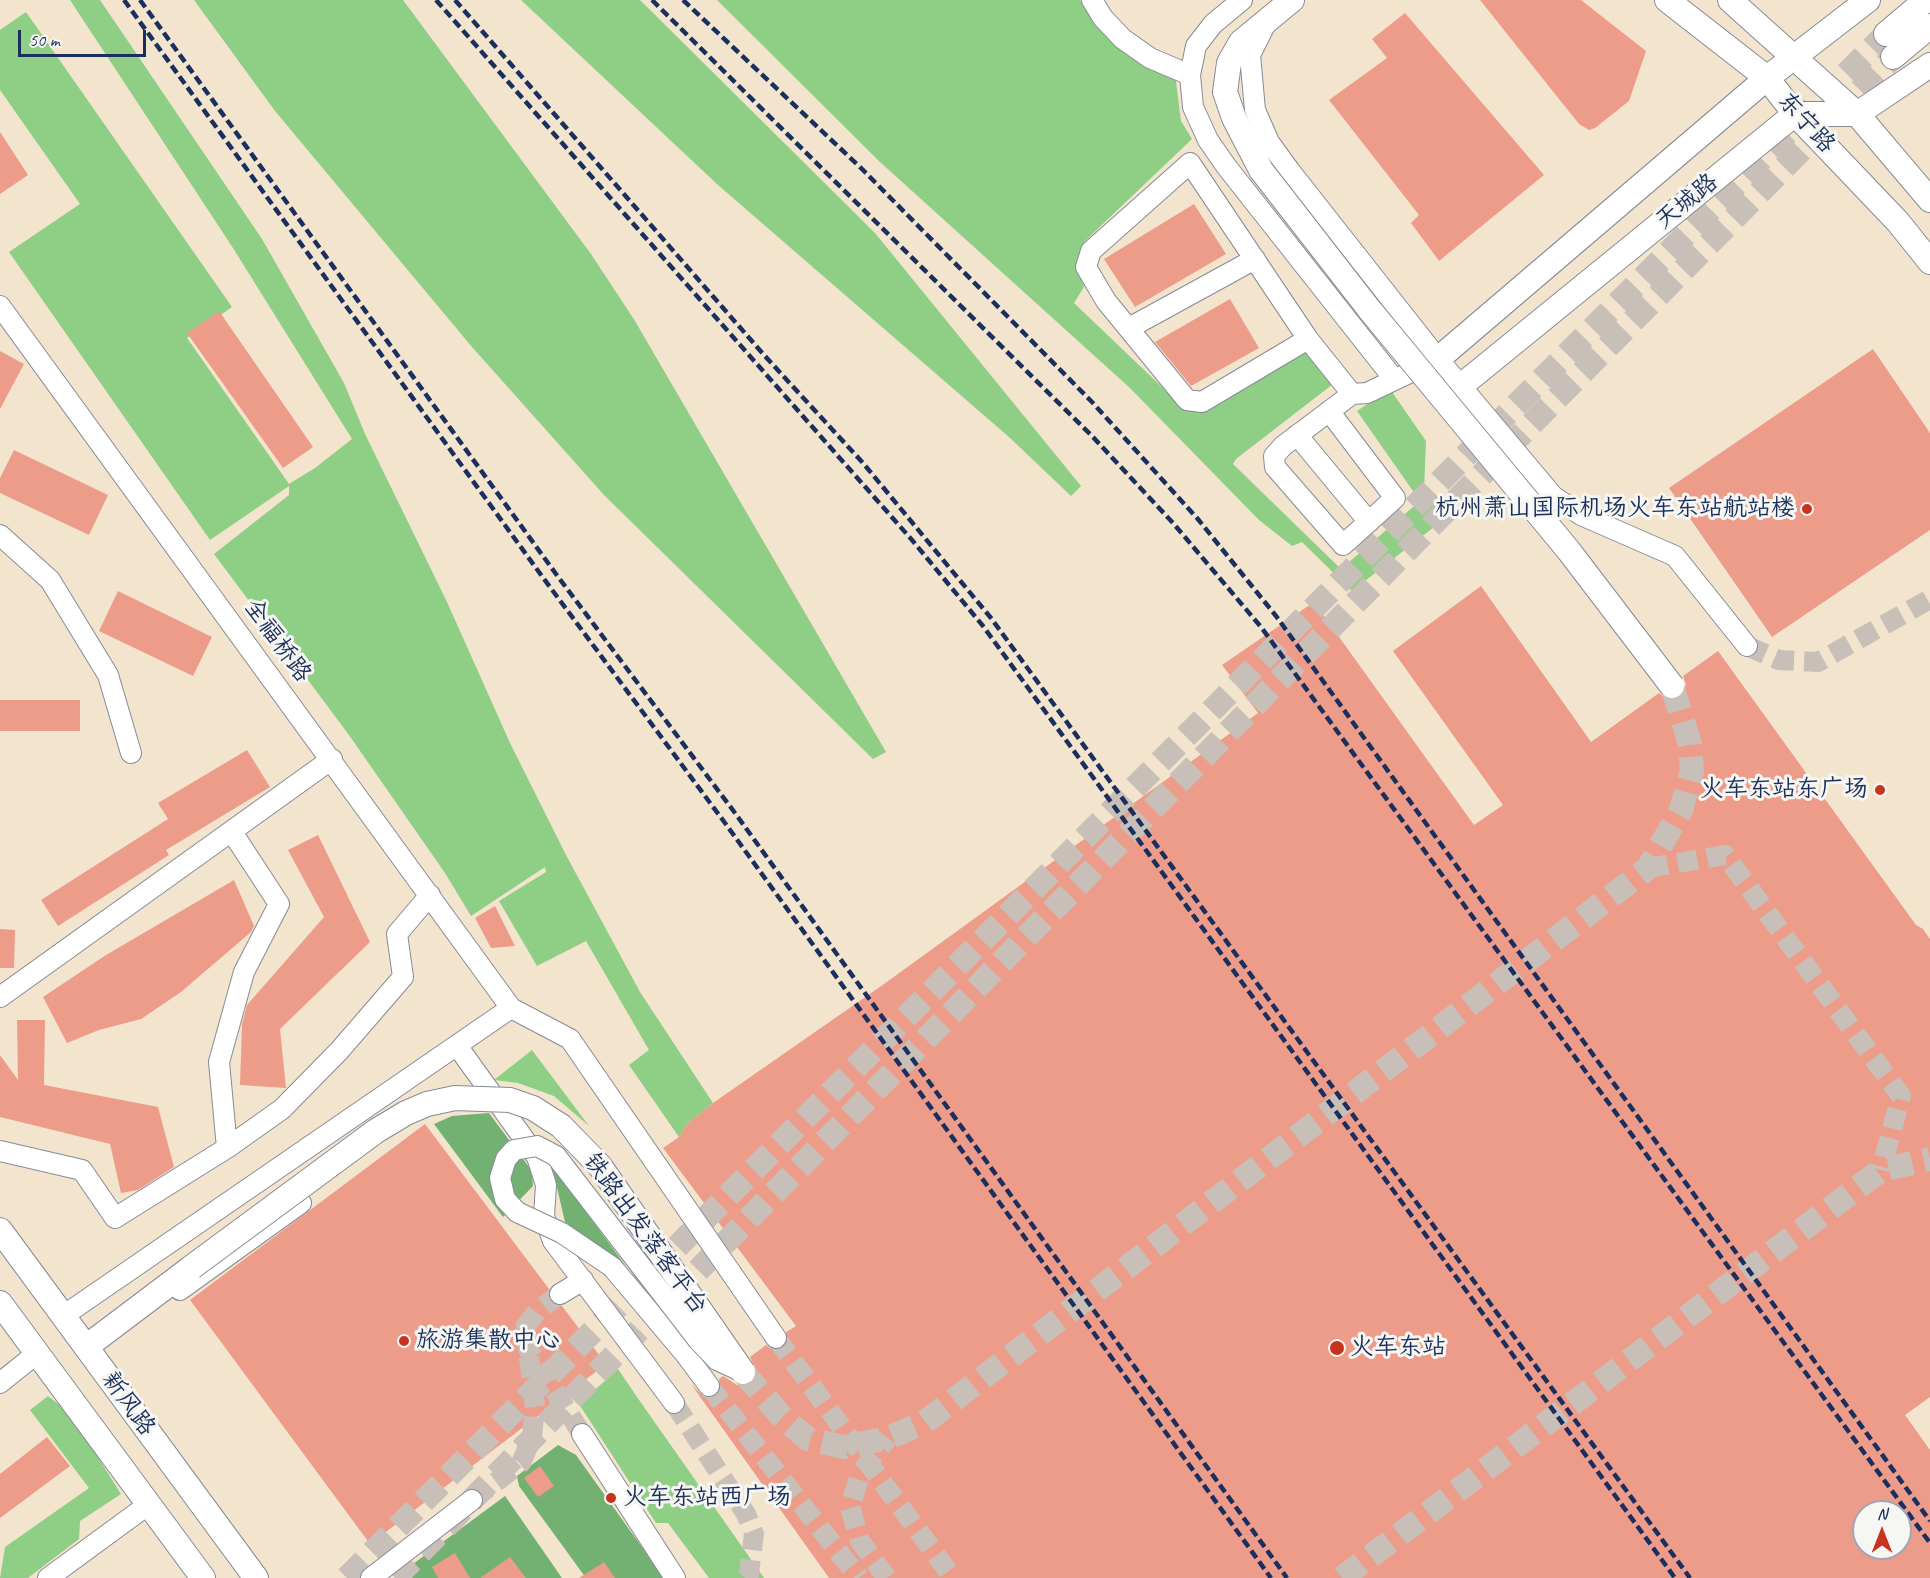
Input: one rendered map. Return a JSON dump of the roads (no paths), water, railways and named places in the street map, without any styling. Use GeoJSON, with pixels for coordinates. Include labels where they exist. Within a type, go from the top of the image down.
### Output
{"type":"FeatureCollection","features":[{"type":"Feature","properties":{"kind":"main road"},"geometry":{"type":"LineString","coordinates":[[1292,0],[1270,15],[1240,42],[1229,63],[1225,92],[1234,118],[1261,170],[1369,309],[1569,551],[1672,686]]}},
{"type":"Feature","properties":{"kind":"main road","name":"东宁路"},"geometry":{"type":"LineString","coordinates":[[1667,0],[1767,78],[1795,114],[1898,222],[1930,262]]}},
{"type":"Feature","properties":{"kind":"main road","name":"东宁路"},"geometry":{"type":"LineString","coordinates":[[1730,0],[1857,114],[1930,200]]}},
{"type":"Feature","properties":{"kind":"main road","name":"天城路"},"geometry":{"type":"LineString","coordinates":[[1438,359],[1767,78],[1868,0]]}},
{"type":"Feature","properties":{"kind":"main road"},"geometry":{"type":"LineString","coordinates":[[1926,0],[1890,46],[1930,27]]}},
{"type":"Feature","properties":{"kind":"main road"},"geometry":{"type":"LineString","coordinates":[[1795,114],[1857,114],[1930,65]]}},
{"type":"Feature","properties":{"kind":"main road","name":"天城路"},"geometry":{"type":"LineString","coordinates":[[1462,385],[1795,114]]}},
{"type":"Feature","properties":{"kind":"main road","name":"铁路出发落客平台"},"geometry":{"type":"LineString","coordinates":[[86,1347],[376,1131],[406,1113],[427,1104],[454,1098],[510,1100],[533,1108],[561,1126],[600,1166],[743,1372]]}},
{"type":"Feature","properties":{"kind":"main road","name":"新风路"},"geometry":{"type":"LineString","coordinates":[[0,1230],[256,1578]]}},
{"type":"Feature","properties":{"kind":"main road","name":"新风路"},"geometry":{"type":"LineString","coordinates":[[0,1303],[203,1578]]}},
{"type":"Feature","properties":{"kind":"street"},"geometry":{"type":"LineString","coordinates":[[1092,0],[1103,18],[1123,39],[1150,58],[1190,75]]}},
{"type":"Feature","properties":{"kind":"street"},"geometry":{"type":"LineString","coordinates":[[1242,0],[1213,24],[1196,46],[1190,75],[1193,108],[1208,140],[1394,379]]}},
{"type":"Feature","properties":{"kind":"street"},"geometry":{"type":"LineString","coordinates":[[1270,15],[1250,55],[1255,110],[1269,142],[1438,359],[1462,385],[1552,496],[1581,515],[1675,556],[1747,646]]}},
{"type":"Feature","properties":{"kind":"street"},"geometry":{"type":"LineString","coordinates":[[1308,339],[1202,402],[1187,400],[1106,301],[1086,267],[1090,251],[1190,163],[1308,339],[1352,394]]}},
{"type":"Feature","properties":{"kind":"street"},"geometry":{"type":"LineString","coordinates":[[1129,328],[1254,259]]}},
{"type":"Feature","properties":{"kind":"street","name":"全福桥路"},"geometry":{"type":"LineString","coordinates":[[0,306],[332,759],[511,1008]]}},
{"type":"Feature","properties":{"kind":"street"},"geometry":{"type":"LineString","coordinates":[[1329,411],[1395,498],[1343,545],[1275,467],[1274,456],[1297,435],[1329,411],[1352,394],[1367,393],[1438,359]]}},
{"type":"Feature","properties":{"kind":"street"},"geometry":{"type":"LineString","coordinates":[[1297,435],[1369,522]]}},
{"type":"Feature","properties":{"kind":"street"},"geometry":{"type":"LineString","coordinates":[[0,535],[50,580],[108,675],[131,753]]}},
{"type":"Feature","properties":{"kind":"street"},"geometry":{"type":"LineString","coordinates":[[0,998],[332,759]]}},
{"type":"Feature","properties":{"kind":"street"},"geometry":{"type":"LineString","coordinates":[[227,1148],[219,1062],[244,972],[279,904],[232,832]]}},
{"type":"Feature","properties":{"kind":"street"},"geometry":{"type":"LineString","coordinates":[[0,1151],[82,1170],[115,1218],[227,1148],[282,1109],[339,1051],[403,977],[397,934],[430,895]]}},
{"type":"Feature","properties":{"kind":"street"},"geometry":{"type":"LineString","coordinates":[[63,1316],[458,1047],[511,1008],[570,1039],[776,1338]]}},
{"type":"Feature","properties":{"kind":"street"},"geometry":{"type":"LineString","coordinates":[[458,1047],[537,1157],[546,1185],[544,1216],[553,1241],[674,1403]]}},
{"type":"Feature","properties":{"kind":"street"},"geometry":{"type":"LineString","coordinates":[[709,1386],[686,1354],[612,1267],[562,1233],[517,1212],[505,1199],[500,1178],[506,1159],[514,1150],[537,1146],[556,1156],[698,1340],[717,1360],[743,1372]]}},
{"type":"Feature","properties":{"kind":"street"},"geometry":{"type":"LineString","coordinates":[[86,1347],[167,1300],[301,1203]]}},
{"type":"Feature","properties":{"kind":"street"},"geometry":{"type":"LineString","coordinates":[[560,1294],[582,1280]]}},
{"type":"Feature","properties":{"kind":"street"},"geometry":{"type":"LineString","coordinates":[[0,1383],[36,1354]]}},
{"type":"Feature","properties":{"kind":"street"},"geometry":{"type":"LineString","coordinates":[[582,1434],[675,1578]]}},
{"type":"Feature","properties":{"kind":"street"},"geometry":{"type":"LineString","coordinates":[[370,1578],[472,1500]]}},
{"type":"Feature","properties":{"kind":"street"},"geometry":{"type":"LineString","coordinates":[[48,1578],[149,1504]]}},
{"type":"Feature","properties":{"kind":"tunnel"},"geometry":{"type":"LineString","coordinates":[[347,1578],[1886,34]]}},
{"type":"Feature","properties":{"kind":"tunnel"},"geometry":{"type":"LineString","coordinates":[[395,1578],[1893,57]]}},
{"type":"Feature","properties":{"kind":"tunnel"},"geometry":{"type":"LineString","coordinates":[[1747,646],[1779,660],[1818,662],[1930,599]]}},
{"type":"Feature","properties":{"kind":"tunnel"},"geometry":{"type":"LineString","coordinates":[[743,1372],[782,1417],[808,1439],[844,1447],[888,1438],[925,1422],[1648,868],[1681,810],[1692,771],[1690,744],[1672,686]]}},
{"type":"Feature","properties":{"kind":"tunnel"},"geometry":{"type":"LineString","coordinates":[[1648,868],[1725,855],[1901,1096],[1881,1170]]}},
{"type":"Feature","properties":{"kind":"tunnel"},"geometry":{"type":"LineString","coordinates":[[1342,1578],[1881,1170],[1930,1159]]}},
{"type":"Feature","properties":{"kind":"tunnel"},"geometry":{"type":"LineString","coordinates":[[560,1294],[538,1310],[526,1326],[528,1349],[582,1434]]}},
{"type":"Feature","properties":{"kind":"tunnel"},"geometry":{"type":"LineString","coordinates":[[776,1338],[953,1578]]}},
{"type":"Feature","properties":{"kind":"tunnel"},"geometry":{"type":"LineString","coordinates":[[472,1500],[521,1463],[532,1437],[535,1407],[528,1349]]}},
{"type":"Feature","properties":{"kind":"tunnel"},"geometry":{"type":"LineString","coordinates":[[709,1386],[859,1578]]}},
{"type":"Feature","properties":{"kind":"tunnel"},"geometry":{"type":"LineString","coordinates":[[674,1403],[746,1514],[754,1534],[749,1574],[745,1578]]}},
{"type":"Feature","properties":{"kind":"tunnel"},"geometry":{"type":"LineString","coordinates":[[887,1578],[860,1541],[850,1507],[861,1472],[888,1438]]}},
{"type":"Feature","properties":{"kind":"railway"},"geometry":{"type":"LineString","coordinates":[[124,0],[544,579],[725,823],[1271,1578]]}},
{"type":"Feature","properties":{"kind":"railway"},"geometry":{"type":"LineString","coordinates":[[140,0],[556,574],[735,813],[1287,1578]]}},
{"type":"Feature","properties":{"kind":"railway"},"geometry":{"type":"LineString","coordinates":[[436,0],[912,540],[983,626],[1675,1578]]}},
{"type":"Feature","properties":{"kind":"railway"},"geometry":{"type":"LineString","coordinates":[[455,0],[764,355],[863,463],[991,618],[1690,1578]]}},
{"type":"Feature","properties":{"kind":"railway"},"geometry":{"type":"LineString","coordinates":[[652,0],[1092,436],[1173,523],[1261,627],[1930,1543]]}},
{"type":"Feature","properties":{"kind":"railway"},"geometry":{"type":"LineString","coordinates":[[683,0],[861,168],[1092,402],[1197,518],[1276,616],[1930,1521]]}},
{"type":"Feature","properties":{"kind":"place","name":"杭州萧山国际机场火车东站航站楼"},"geometry":{"type":"Point","coordinates":[1807,509]}},
{"type":"Feature","properties":{"kind":"place","name":"火车东站东广场"},"geometry":{"type":"Point","coordinates":[1880,790]}},
{"type":"Feature","properties":{"kind":"place","name":"旅游集散中心"},"geometry":{"type":"Point","coordinates":[404,1341]}},
{"type":"Feature","properties":{"kind":"place","name":"火车东站"},"geometry":{"type":"Point","coordinates":[1337,1348]}},
{"type":"Feature","properties":{"kind":"place","name":"火车东站西广场"},"geometry":{"type":"Point","coordinates":[611,1498]}}]}
